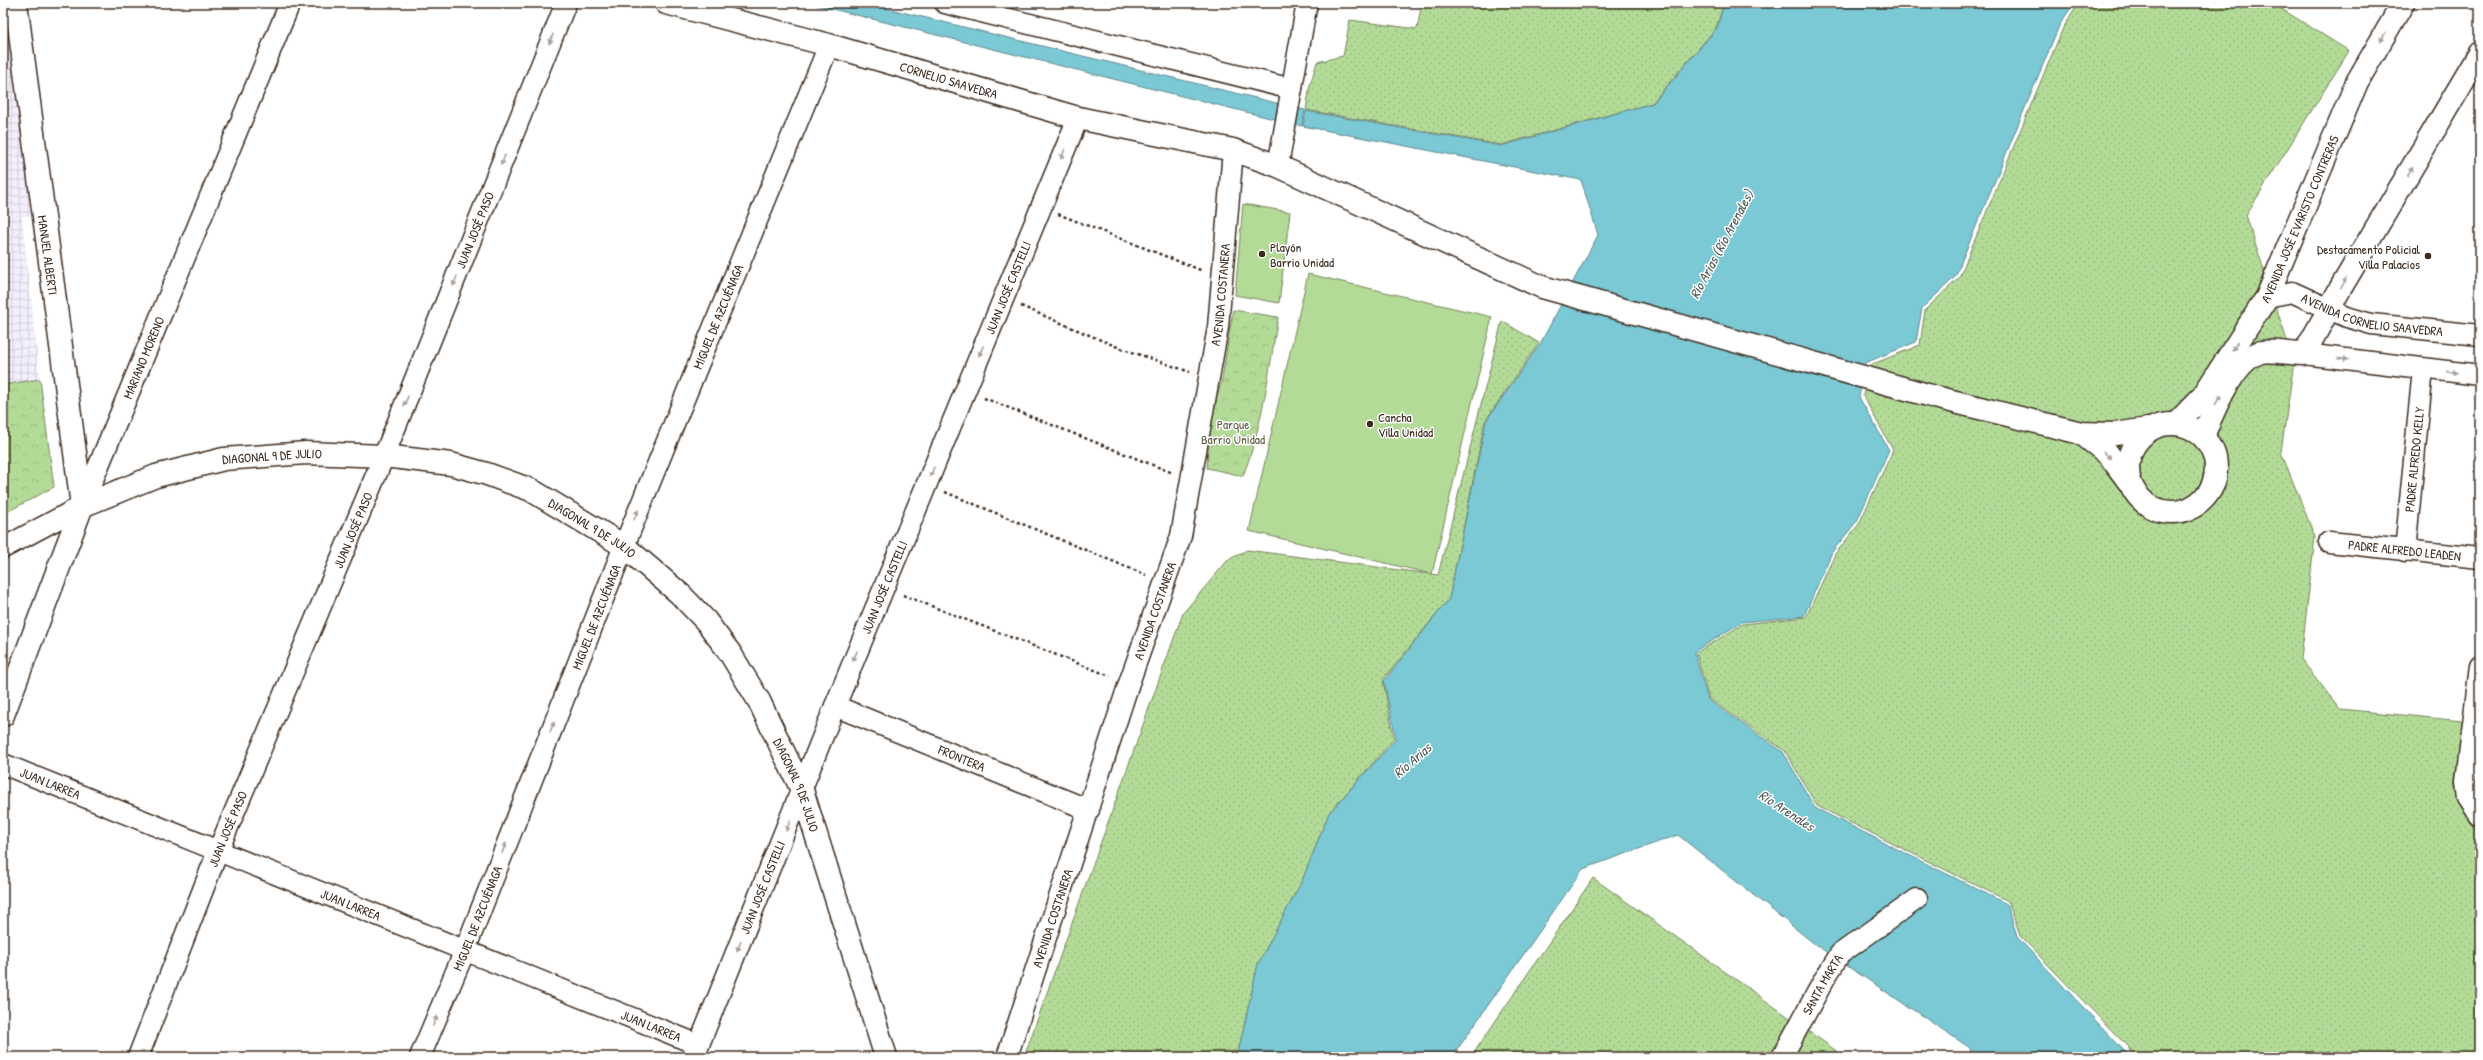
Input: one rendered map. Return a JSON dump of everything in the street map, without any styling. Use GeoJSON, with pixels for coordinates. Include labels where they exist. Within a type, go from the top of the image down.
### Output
{"type":"FeatureCollection","features":[{"type":"Feature","properties":{"kind":"street","name":"MANUEL ALBERTI"},"geometry":{"type":"LineString","coordinates":[[16,3],[82,506]]}},
{"type":"Feature","properties":{"kind":"street","name":"MARIANO MORENO"},"geometry":{"type":"LineString","coordinates":[[3,715],[82,506],[290,3]]}},
{"type":"Feature","properties":{"kind":"street","name":"JUAN JOSÉ PASO"},"geometry":{"type":"LineString","coordinates":[[138,1057],[218,851],[384,456],[566,3]]}},
{"type":"Feature","properties":{"kind":"street","name":"CORNELIO SAAVEDRA"},"geometry":{"type":"LineString","coordinates":[[666,3],[829,45],[1078,118],[1233,150],[1278,166],[1542,287],[1935,397],[2081,433]]}},
{"type":"Feature","properties":{"kind":"street"},"geometry":{"type":"LineString","coordinates":[[945,3],[975,6],[1292,90]]}},
{"type":"Feature","properties":{"kind":"street"},"geometry":{"type":"LineString","coordinates":[[1278,166],[1285,134],[1307,3]]}},
{"type":"Feature","properties":{"kind":"street","name":"AVENIDA JOSÉ EVARISTO CONTRERAS"},"geometry":{"type":"LineString","coordinates":[[2177,423],[2203,396],[2267,297],[2357,82],[2403,3]]}},
{"type":"Feature","properties":{"kind":"street","name":"MIGUEL DE AZCUÉNAGA"},"geometry":{"type":"LineString","coordinates":[[420,1057],[465,950],[624,546],[829,45]]}},
{"type":"Feature","properties":{"kind":"street"},"geometry":{"type":"LineString","coordinates":[[2304,354],[2328,309],[2480,53]]}},
{"type":"Feature","properties":{"kind":"street","name":"JUAN JOSÉ CASTELLI"},"geometry":{"type":"LineString","coordinates":[[696,1051],[802,790],[834,706],[1078,118]]}},
{"type":"Feature","properties":{"kind":"street","name":"AVENIDA COSTANERA"},"geometry":{"type":"LineString","coordinates":[[1007,1057],[1089,810],[1129,683],[1181,536],[1209,379],[1222,278],[1233,150]]}},
{"type":"Feature","properties":{"kind":"street","name":"AVENIDA CORNELIO SAAVEDRA"},"geometry":{"type":"LineString","coordinates":[[2267,297],[2292,292],[2346,317],[2371,324],[2480,335]]}},
{"type":"Feature","properties":{"kind":"street"},"geometry":{"type":"LineString","coordinates":[[2203,436],[2216,403],[2243,364],[2261,352],[2304,354],[2480,375]]}},
{"type":"Feature","properties":{"kind":"street","name":"PADRE ALFREDO KELLY"},"geometry":{"type":"LineString","coordinates":[[2405,551],[2423,369]]}},
{"type":"Feature","properties":{"kind":"street"},"geometry":{"type":"LineString","coordinates":[[2177,423],[2191,427],[2203,436],[2212,447],[2216,460],[2216,474],[2209,492],[2194,506],[2182,511],[2168,512],[2156,510],[2136,495],[2129,482],[2109,455],[2081,433],[2115,434],[2148,429],[2162,424],[2177,423]]}},
{"type":"Feature","properties":{"kind":"street"},"geometry":{"type":"LineString","coordinates":[[2129,482],[2127,467],[2130,453],[2137,440],[2148,429]]}},
{"type":"Feature","properties":{"kind":"street","name":"DIAGONAL 9 DE JULIO"},"geometry":{"type":"LineString","coordinates":[[3,548],[82,506],[156,476],[224,459],[306,453],[384,456],[451,464],[487,474],[532,490],[624,546],[680,594],[706,621],[730,653],[759,701],[802,790],[886,1057]]}},
{"type":"Feature","properties":{"kind":"street","name":"PADRE ALFREDO LEADEN"},"geometry":{"type":"LineString","coordinates":[[2329,542],[2480,558]]}},
{"type":"Feature","properties":{"kind":"street"},"geometry":{"type":"LineString","coordinates":[[2480,665],[2466,781],[2468,798],[2480,816]]}},
{"type":"Feature","properties":{"kind":"street","name":"FRONTERA"},"geometry":{"type":"LineString","coordinates":[[834,706],[1089,810]]}},
{"type":"Feature","properties":{"kind":"street","name":"JUAN LARREA"},"geometry":{"type":"LineString","coordinates":[[3,764],[465,950],[696,1051]]}},
{"type":"Feature","properties":{"kind":"street","name":"SANTA MARTA"},"geometry":{"type":"LineString","coordinates":[[1782,1057],[1825,978],[1840,954],[1917,899]]}},
{"type":"Feature","properties":{"kind":"path"},"geometry":{"type":"LineString","coordinates":[[1041,207],[1222,278]]}},
{"type":"Feature","properties":{"kind":"path"},"geometry":{"type":"LineString","coordinates":[[1003,299],[1116,346],[1209,379]]}},
{"type":"Feature","properties":{"kind":"path"},"geometry":{"type":"LineString","coordinates":[[965,390],[1190,480]]}},
{"type":"Feature","properties":{"kind":"path"},"geometry":{"type":"LineString","coordinates":[[926,484],[1165,583]]}},
{"type":"Feature","properties":{"kind":"path"},"geometry":{"type":"LineString","coordinates":[[884,587],[1129,683]]}},
{"type":"Feature","properties":{"kind":"shaded area"},"geometry":{"type":"Polygon","coordinates":[[[3,3],[16,3],[42,213],[22,217],[40,379],[3,385],[3,3]]]}},
{"type":"Feature","properties":{"kind":"green space"},"geometry":{"type":"Polygon","coordinates":[[[1422,3],[1724,3],[1716,28],[1652,103],[1501,145],[1306,110],[1310,85],[1317,62],[1343,56],[1350,20],[1417,29],[1422,3]]]}},
{"type":"Feature","properties":{"kind":"green space"},"geometry":{"type":"Polygon","coordinates":[[[2079,3],[2272,3],[2349,51],[2246,215],[2294,362],[2281,452],[2315,537],[2301,659],[2340,709],[2463,721],[2454,786],[2476,831],[2480,832],[2480,1057],[2135,1057],[2127,1046],[2020,936],[2008,901],[1817,806],[1785,751],[1709,699],[1696,653],[1743,624],[1806,617],[1835,554],[1859,524],[1893,450],[1863,396],[1868,366],[1920,345],[1925,310],[1959,278],[2063,28],[2079,3]]]}},
{"type":"Feature","properties":{"kind":"green space","name":"Playón Barrio Unidad"},"geometry":{"type":"Polygon","coordinates":[[[1243,204],[1290,212],[1279,303],[1235,295],[1243,204]]]}},
{"type":"Feature","properties":{"kind":"green space","name":"Cancha Villa Unidad"},"geometry":{"type":"Polygon","coordinates":[[[1308,274],[1492,317],[1432,574],[1249,531],[1308,274]]]}},
{"type":"Feature","properties":{"kind":"green space","name":"Parque Barrio Unidad"},"geometry":{"type":"Polygon","coordinates":[[[1233,310],[1278,317],[1256,437],[1243,476],[1207,468],[1209,427],[1222,379],[1233,310]]]}},
{"type":"Feature","properties":{"kind":"green space"},"geometry":{"type":"Polygon","coordinates":[[[1502,321],[1539,343],[1485,421],[1449,599],[1383,680],[1394,739],[1329,813],[1302,881],[1258,964],[1237,1057],[1024,1057],[1183,613],[1228,560],[1247,550],[1438,575],[1502,321]]]}},
{"type":"Feature","properties":{"kind":"green space"},"geometry":{"type":"Polygon","coordinates":[[[40,379],[54,487],[3,514],[3,385],[40,379]]]}},
{"type":"Feature","properties":{"kind":"green space"},"geometry":{"type":"Polygon","coordinates":[[[1593,878],[1845,1057],[1471,1057],[1593,878]]]}},
{"type":"Feature","properties":{"kind":"water"},"geometry":{"type":"Polygon","coordinates":[[[808,3],[865,3],[1305,110],[1302,126],[808,3]]]}},
{"type":"Feature","properties":{"kind":"water"},"geometry":{"type":"Polygon","coordinates":[[[1724,3],[2074,3],[2059,26],[1955,277],[1922,308],[1916,342],[1865,363],[1859,397],[1889,450],[1857,521],[1832,552],[1804,616],[1742,622],[1694,652],[1708,700],[1783,752],[1815,808],[2007,904],[2017,937],[2130,1057],[1971,1057],[1970,1048],[1816,945],[1678,835],[1583,869],[1452,1057],[1237,1057],[1258,964],[1302,881],[1329,813],[1396,739],[1384,681],[1449,599],[1486,421],[1540,344],[1598,235],[1581,180],[1303,126],[1306,111],[1501,146],[1653,103],[1717,28],[1724,3]]]}},
{"type":"Feature","properties":{"kind":"place","name":"Playón Barrio Unidad"},"geometry":{"type":"Point","coordinates":[1262,254]}},
{"type":"Feature","properties":{"kind":"place","name":"Destacamento Policial Villa Palacios"},"geometry":{"type":"Point","coordinates":[2428,256]}},
{"type":"Feature","properties":{"kind":"place","name":"Cancha Villa Unidad"},"geometry":{"type":"Point","coordinates":[1370,424]}},
{"type":"Feature","properties":{"kind":"water label","name":"Río Arias (Río Arenales)"},"geometry":{"type":"Point","coordinates":[1721,244]}},
{"type":"Feature","properties":{"kind":"water label","name":"Río Arias"},"geometry":{"type":"Point","coordinates":[1412,760]}},
{"type":"Feature","properties":{"kind":"water label","name":"Río Arenales"},"geometry":{"type":"Point","coordinates":[1787,810]}}]}
